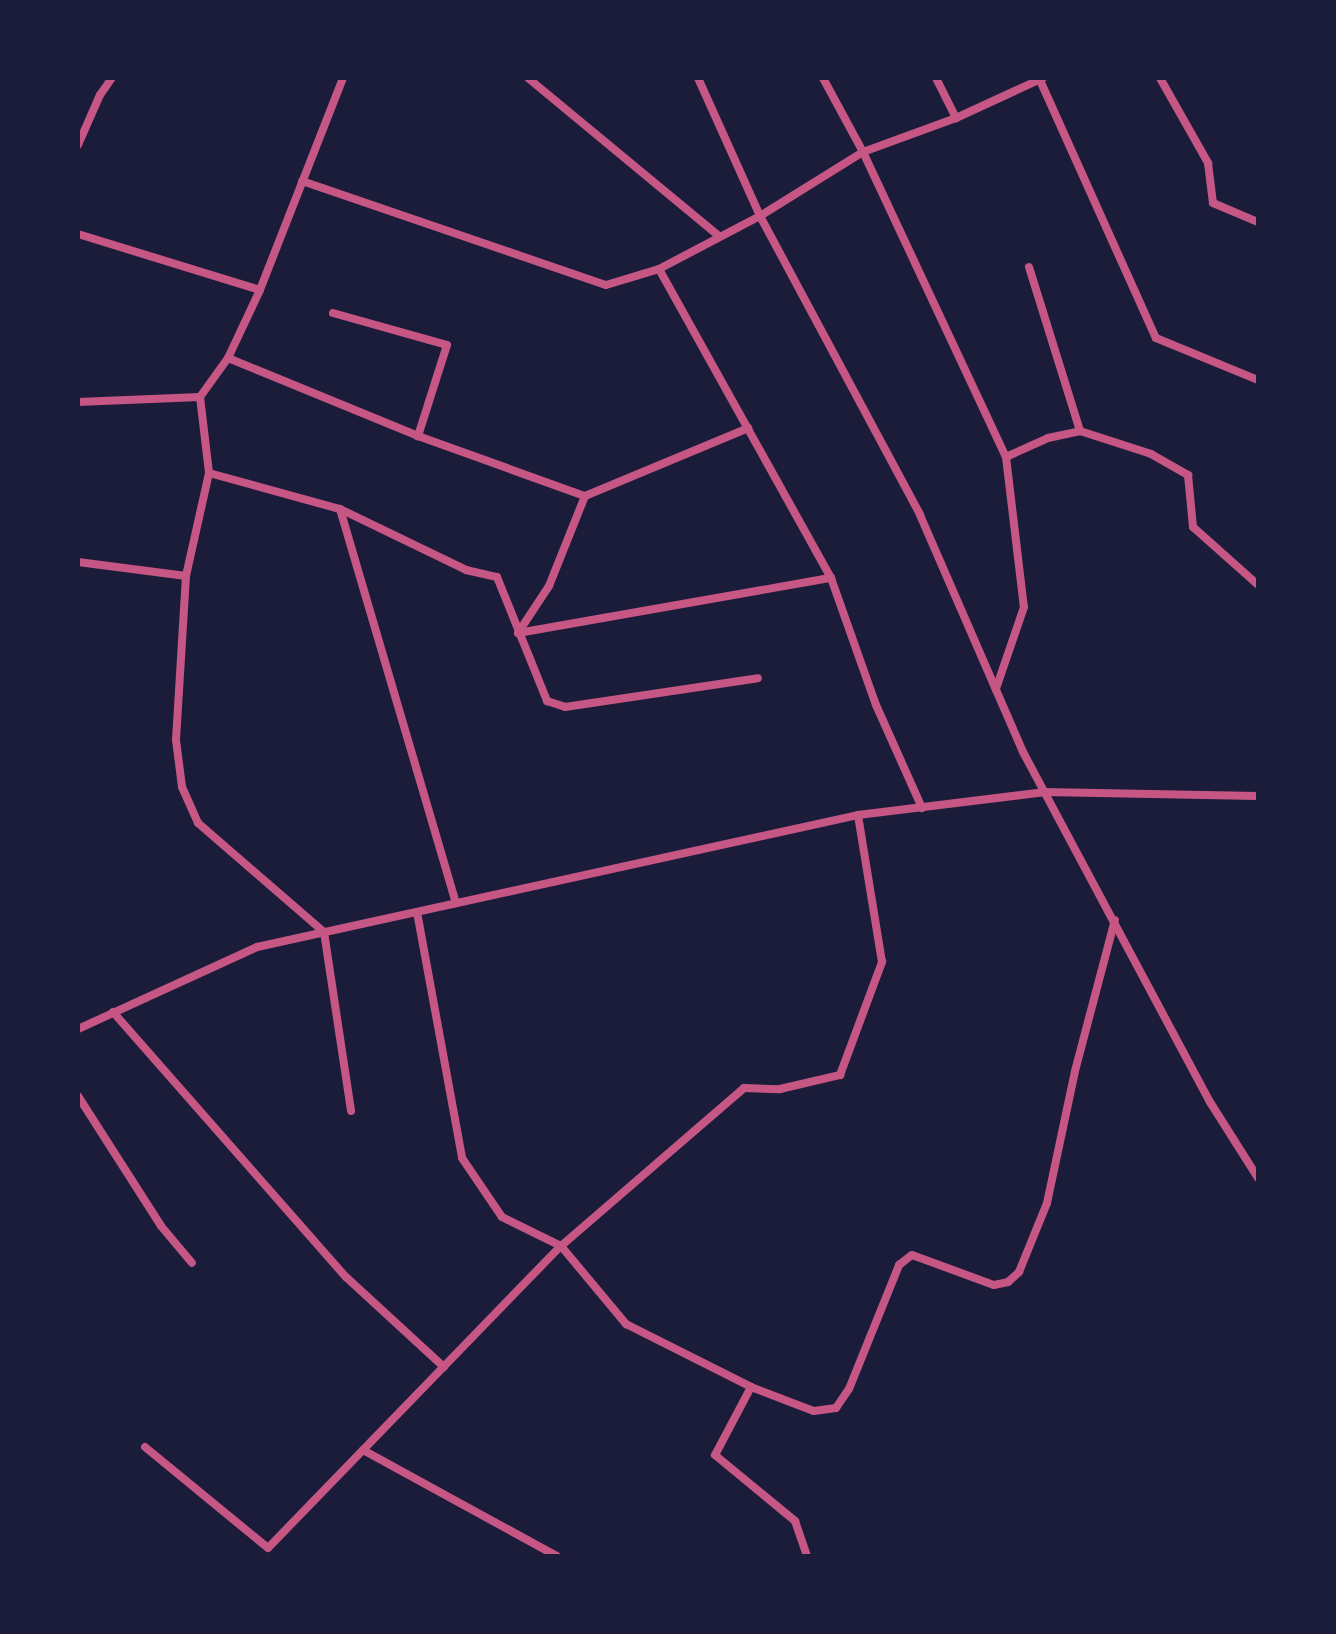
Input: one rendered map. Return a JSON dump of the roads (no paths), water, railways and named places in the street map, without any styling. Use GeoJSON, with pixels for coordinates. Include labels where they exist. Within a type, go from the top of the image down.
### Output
{"type":"FeatureCollection","features":[{"type":"Feature","properties":{"kind":"street"},"geometry":{"type":"LineString","coordinates":[[78,145],[100,95],[112,78]]}},
{"type":"Feature","properties":{"kind":"street"},"geometry":{"type":"LineString","coordinates":[[343,78],[260,290],[228,358],[200,397],[209,473],[186,576],[176,740],[182,787],[198,823],[324,932],[351,1111]]}},
{"type":"Feature","properties":{"kind":"street"},"geometry":{"type":"LineString","coordinates":[[528,78],[718,235]]}},
{"type":"Feature","properties":{"kind":"street"},"geometry":{"type":"LineString","coordinates":[[698,78],[760,216],[920,515],[1044,792],[1210,1102],[1258,1178]]}},
{"type":"Feature","properties":{"kind":"street"},"geometry":{"type":"LineString","coordinates":[[823,78],[863,152],[1006,457],[1024,607],[996,690]]}},
{"type":"Feature","properties":{"kind":"street"},"geometry":{"type":"LineString","coordinates":[[936,78],[956,118]]}},
{"type":"Feature","properties":{"kind":"street"},"geometry":{"type":"LineString","coordinates":[[302,181],[606,285],[659,269],[718,235],[760,216],[863,152],[956,118],[1041,78],[1156,338],[1258,380]]}},
{"type":"Feature","properties":{"kind":"street"},"geometry":{"type":"LineString","coordinates":[[1160,78],[1208,163],[1213,203],[1258,222]]}},
{"type":"Feature","properties":{"kind":"street"},"geometry":{"type":"LineString","coordinates":[[78,234],[260,290]]}},
{"type":"Feature","properties":{"kind":"street"},"geometry":{"type":"LineString","coordinates":[[1029,267],[1080,431]]}},
{"type":"Feature","properties":{"kind":"street"},"geometry":{"type":"LineString","coordinates":[[659,269],[831,578],[876,705],[922,808]]}},
{"type":"Feature","properties":{"kind":"street"},"geometry":{"type":"LineString","coordinates":[[333,313],[447,345],[418,436]]}},
{"type":"Feature","properties":{"kind":"street"},"geometry":{"type":"LineString","coordinates":[[228,358],[418,436],[585,496],[748,428]]}},
{"type":"Feature","properties":{"kind":"street"},"geometry":{"type":"LineString","coordinates":[[78,402],[200,397]]}},
{"type":"Feature","properties":{"kind":"street"},"geometry":{"type":"LineString","coordinates":[[1006,457],[1048,438],[1080,431],[1151,454],[1188,475],[1193,527],[1258,585]]}},
{"type":"Feature","properties":{"kind":"street"},"geometry":{"type":"LineString","coordinates":[[209,473],[340,509],[466,570],[497,577],[547,701],[565,707],[758,678]]}},
{"type":"Feature","properties":{"kind":"street"},"geometry":{"type":"LineString","coordinates":[[518,633],[549,586],[585,496]]}},
{"type":"Feature","properties":{"kind":"street"},"geometry":{"type":"LineString","coordinates":[[340,509],[456,903]]}},
{"type":"Feature","properties":{"kind":"street"},"geometry":{"type":"LineString","coordinates":[[78,562],[186,576]]}},
{"type":"Feature","properties":{"kind":"street"},"geometry":{"type":"LineString","coordinates":[[518,633],[831,578]]}},
{"type":"Feature","properties":{"kind":"street"},"geometry":{"type":"LineString","coordinates":[[78,1029],[257,947],[858,815],[1044,792],[1258,796]]}},
{"type":"Feature","properties":{"kind":"street"},"geometry":{"type":"LineString","coordinates":[[145,1447],[268,1548],[561,1246],[744,1088],[780,1089],[840,1075],[882,962],[858,815]]}},
{"type":"Feature","properties":{"kind":"street"},"geometry":{"type":"LineString","coordinates":[[417,912],[462,1158],[502,1217],[561,1246],[626,1324],[751,1387],[814,1411],[836,1408],[849,1389],[899,1265],[912,1255],[994,1285],[1008,1282],[1019,1272],[1047,1203],[1075,1071],[1115,920]]}},
{"type":"Feature","properties":{"kind":"street"},"geometry":{"type":"LineString","coordinates":[[113,1012],[346,1277],[444,1367]]}},
{"type":"Feature","properties":{"kind":"street"},"geometry":{"type":"LineString","coordinates":[[78,1096],[161,1226],[192,1263]]}},
{"type":"Feature","properties":{"kind":"street"},"geometry":{"type":"LineString","coordinates":[[751,1387],[715,1455],[795,1521],[807,1556]]}},
{"type":"Feature","properties":{"kind":"street"},"geometry":{"type":"LineString","coordinates":[[363,1450],[557,1556]]}}]}
